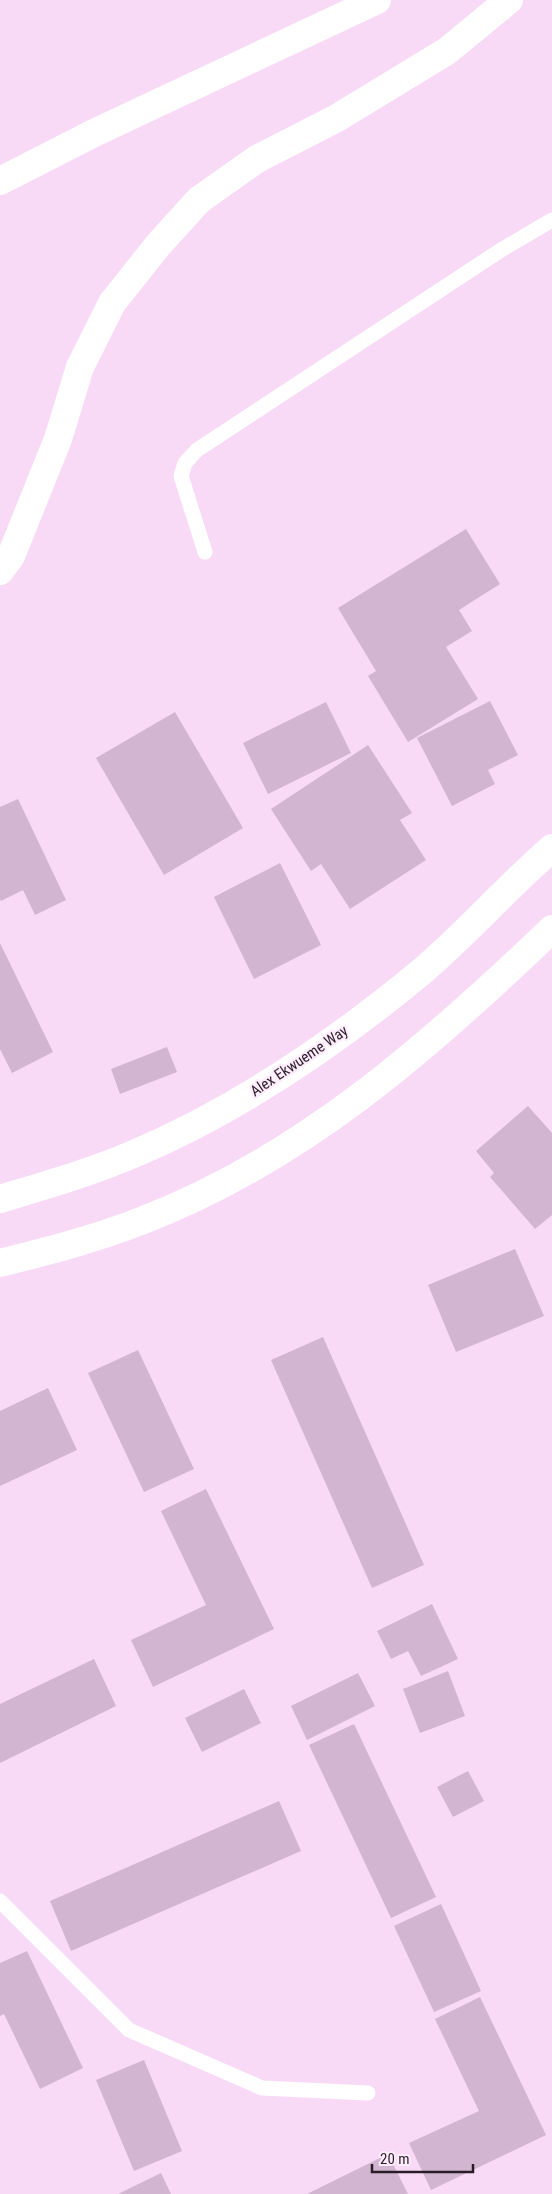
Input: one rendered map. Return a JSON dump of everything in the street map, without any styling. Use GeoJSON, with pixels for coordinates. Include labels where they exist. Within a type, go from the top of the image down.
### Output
{"type":"FeatureCollection","features":[{"type":"Feature","properties":{"kind":"street"},"geometry":{"type":"LineString","coordinates":[[0,181],[103,128],[377,0]]}},
{"type":"Feature","properties":{"kind":"street"},"geometry":{"type":"LineString","coordinates":[[0,571],[11,556],[54,448],[80,367],[112,304],[159,244],[199,200],[250,164],[337,118],[447,51],[509,0]]}},
{"type":"Feature","properties":{"kind":"street","name":"Alex Ekwueme Way"},"geometry":{"type":"LineString","coordinates":[[0,1199],[65,1180],[136,1153],[201,1123],[267,1085],[334,1039],[420,972],[552,848]]}},
{"type":"Feature","properties":{"kind":"street"},"geometry":{"type":"LineString","coordinates":[[0,1263],[67,1246],[142,1221],[210,1191],[284,1150],[351,1105],[407,1060],[457,1018],[552,929]]}},
{"type":"Feature","properties":{"kind":"lane"},"geometry":{"type":"LineString","coordinates":[[205,552],[181,476],[185,463],[197,450],[501,250],[552,220]]}},
{"type":"Feature","properties":{"kind":"lane"},"geometry":{"type":"LineString","coordinates":[[0,1901],[128,2030],[262,2088],[368,2093]]}},
{"type":"Feature","properties":{"kind":"building"},"geometry":{"type":"Polygon","coordinates":[[[466,529],[500,584],[459,610],[472,631],[446,647],[478,699],[408,742],[368,676],[376,671],[338,608],[466,529]]]}},
{"type":"Feature","properties":{"kind":"building"},"geometry":{"type":"Polygon","coordinates":[[[490,701],[518,755],[488,770],[495,784],[452,806],[417,738],[490,701]]]}},
{"type":"Feature","properties":{"kind":"building"},"geometry":{"type":"Polygon","coordinates":[[[326,702],[351,753],[268,794],[243,743],[326,702]]]}},
{"type":"Feature","properties":{"kind":"building"},"geometry":{"type":"Polygon","coordinates":[[[175,712],[243,828],[164,875],[96,758],[175,712]]]}},
{"type":"Feature","properties":{"kind":"building"},"geometry":{"type":"Polygon","coordinates":[[[368,745],[412,813],[400,820],[426,860],[350,909],[321,864],[311,871],[271,809],[368,745]]]}},
{"type":"Feature","properties":{"kind":"building"},"geometry":{"type":"Polygon","coordinates":[[[18,799],[66,900],[35,915],[23,890],[1,901],[0,899],[0,807],[18,799]]]}},
{"type":"Feature","properties":{"kind":"building"},"geometry":{"type":"Polygon","coordinates":[[[280,863],[321,945],[254,979],[214,897],[280,863]]]}},
{"type":"Feature","properties":{"kind":"building"},"geometry":{"type":"Polygon","coordinates":[[[0,943],[53,1052],[12,1073],[0,1049],[0,943]]]}},
{"type":"Feature","properties":{"kind":"building"},"geometry":{"type":"Polygon","coordinates":[[[167,1047],[177,1072],[120,1094],[111,1069],[167,1047]]]}},
{"type":"Feature","properties":{"kind":"building"},"geometry":{"type":"Polygon","coordinates":[[[528,1106],[552,1133],[552,1215],[535,1229],[490,1177],[494,1173],[476,1151],[528,1106]]]}},
{"type":"Feature","properties":{"kind":"building"},"geometry":{"type":"Polygon","coordinates":[[[515,1249],[544,1316],[456,1352],[428,1285],[515,1249]]]}},
{"type":"Feature","properties":{"kind":"building"},"geometry":{"type":"Polygon","coordinates":[[[323,1337],[424,1565],[372,1588],[271,1360],[323,1337]]]}},
{"type":"Feature","properties":{"kind":"building"},"geometry":{"type":"Polygon","coordinates":[[[138,1350],[194,1469],[144,1492],[88,1373],[138,1350]]]}},
{"type":"Feature","properties":{"kind":"building"},"geometry":{"type":"Polygon","coordinates":[[[48,1388],[77,1450],[0,1486],[0,1411],[48,1388]]]}},
{"type":"Feature","properties":{"kind":"building"},"geometry":{"type":"Polygon","coordinates":[[[206,1489],[274,1629],[153,1687],[131,1640],[206,1605],[161,1511],[206,1489]]]}},
{"type":"Feature","properties":{"kind":"building"},"geometry":{"type":"Polygon","coordinates":[[[432,1604],[458,1659],[421,1676],[408,1651],[391,1659],[377,1631],[432,1604]]]}},
{"type":"Feature","properties":{"kind":"building"},"geometry":{"type":"Polygon","coordinates":[[[94,1659],[116,1706],[0,1763],[0,1704],[94,1659]]]}},
{"type":"Feature","properties":{"kind":"building"},"geometry":{"type":"Polygon","coordinates":[[[448,1671],[465,1716],[420,1733],[403,1689],[448,1671]]]}},
{"type":"Feature","properties":{"kind":"building"},"geometry":{"type":"Polygon","coordinates":[[[358,1673],[375,1706],[307,1740],[291,1706],[358,1673]]]}},
{"type":"Feature","properties":{"kind":"building"},"geometry":{"type":"Polygon","coordinates":[[[244,1689],[261,1723],[202,1752],[185,1718],[244,1689]]]}},
{"type":"Feature","properties":{"kind":"building"},"geometry":{"type":"Polygon","coordinates":[[[354,1724],[436,1897],[391,1918],[309,1745],[354,1724]]]}},
{"type":"Feature","properties":{"kind":"building"},"geometry":{"type":"Polygon","coordinates":[[[468,1771],[484,1801],[453,1817],[437,1787],[468,1771]]]}},
{"type":"Feature","properties":{"kind":"building"},"geometry":{"type":"Polygon","coordinates":[[[279,1801],[301,1851],[71,1951],[50,1901],[279,1801]]]}},
{"type":"Feature","properties":{"kind":"building"},"geometry":{"type":"Polygon","coordinates":[[[441,1904],[481,1991],[434,2012],[394,1926],[441,1904]]]}},
{"type":"Feature","properties":{"kind":"building"},"geometry":{"type":"Polygon","coordinates":[[[27,1951],[83,2068],[40,2089],[4,2014],[0,2016],[0,1963],[27,1951]]]}},
{"type":"Feature","properties":{"kind":"building"},"geometry":{"type":"Polygon","coordinates":[[[480,1997],[546,2135],[431,2190],[409,2143],[479,2111],[435,2019],[480,1997]]]}},
{"type":"Feature","properties":{"kind":"building"},"geometry":{"type":"Polygon","coordinates":[[[144,2060],[182,2151],[134,2171],[96,2080],[144,2060]]]}},
{"type":"Feature","properties":{"kind":"building"},"geometry":{"type":"Polygon","coordinates":[[[388,2154],[408,2194],[307,2194],[388,2154]]]}},
{"type":"Feature","properties":{"kind":"building"},"geometry":{"type":"Polygon","coordinates":[[[161,2173],[171,2194],[118,2194],[161,2173]]]}}]}
